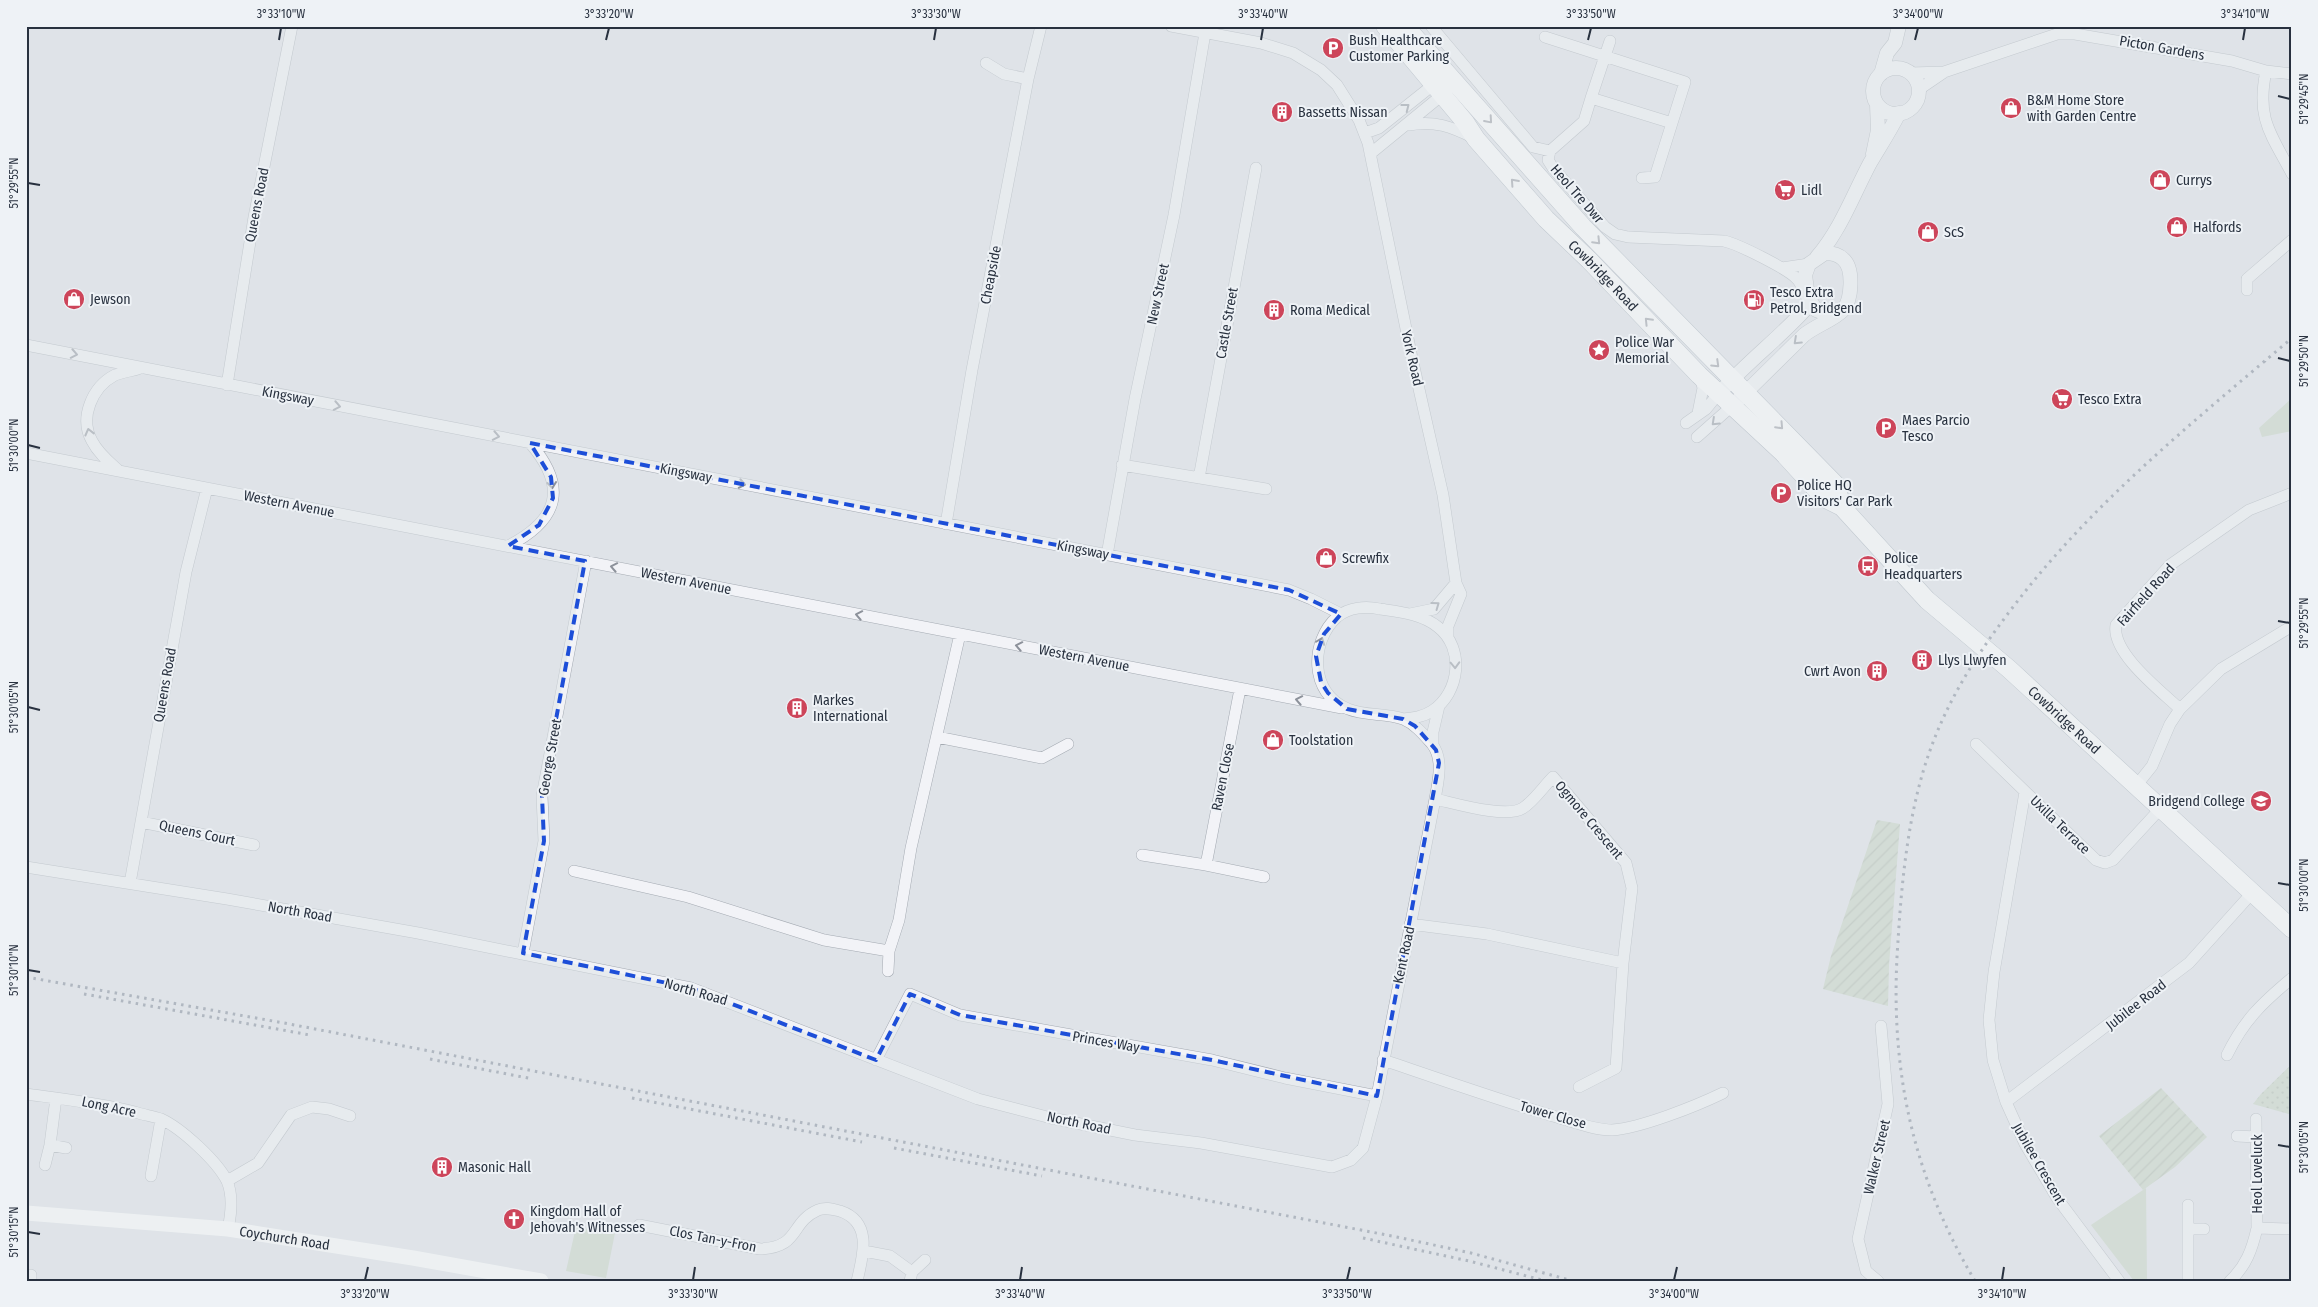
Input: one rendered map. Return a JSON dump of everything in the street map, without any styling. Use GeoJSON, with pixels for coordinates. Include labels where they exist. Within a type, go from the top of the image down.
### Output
{"type":"FeatureCollection","features":[{"type":"Feature","properties":{"kind":"main road","name":"Cowbridge Road"},"geometry":{"type":"LineString","coordinates":[[1385,26],[1445,84],[1836,485],[1842,507]]}},
{"type":"Feature","properties":{"kind":"main road","name":"Cowbridge Road"},"geometry":{"type":"LineString","coordinates":[[1405,26],[1445,84],[1476,139],[1546,219],[1589,260],[1699,375],[1783,453],[1824,498],[1842,507],[1927,600],[2009,669],[2292,929]]}},
{"type":"Feature","properties":{"kind":"main road","name":"Coychurch Road"},"geometry":{"type":"LineString","coordinates":[[26,1213],[228,1229],[413,1258],[541,1281]]}},
{"type":"Feature","properties":{"kind":"street","name":"Queens Road"},"geometry":{"type":"LineString","coordinates":[[227,384],[254,217],[292,26]]}},
{"type":"Feature","properties":{"kind":"street","name":"Cheapside"},"geometry":{"type":"LineString","coordinates":[[946,524],[972,370],[1028,79],[1041,26]]}},
{"type":"Feature","properties":{"kind":"street","name":"York Road"},"geometry":{"type":"LineString","coordinates":[[1171,26],[1261,43],[1293,53],[1321,70],[1342,92],[1365,133],[1443,495],[1456,583],[1461,594],[1448,626],[1448,636]]}},
{"type":"Feature","properties":{"kind":"street","name":"Heol Tre Dwr"},"geometry":{"type":"LineString","coordinates":[[1431,26],[1533,147],[1550,151],[1548,160],[1553,168],[1605,227],[1615,234],[1628,238],[1724,241],[1734,243],[1782,268],[1796,279],[1809,300]]}},
{"type":"Feature","properties":{"kind":"street"},"geometry":{"type":"LineString","coordinates":[[1871,162],[1878,130],[1877,105],[1873,92],[1874,85],[1881,74],[1887,53],[1895,43],[1900,26]]}},
{"type":"Feature","properties":{"kind":"street","name":"New Street"},"geometry":{"type":"LineString","coordinates":[[1107,555],[1122,465],[1174,215],[1205,33]]}},
{"type":"Feature","properties":{"kind":"street","name":"Picton Gardens"},"geometry":{"type":"LineString","coordinates":[[1918,90],[1944,72],[2057,34],[2095,36],[2232,61],[2266,71],[2292,74]]}},
{"type":"Feature","properties":{"kind":"street"},"geometry":{"type":"LineString","coordinates":[[1545,37],[1685,82],[1655,177],[1642,178]]}},
{"type":"Feature","properties":{"kind":"street"},"geometry":{"type":"LineString","coordinates":[[1550,151],[1584,121],[1610,42]]}},
{"type":"Feature","properties":{"kind":"street"},"geometry":{"type":"LineString","coordinates":[[1877,105],[1885,111],[1899,113],[1911,108],[1916,102],[1917,83],[1897,55],[1895,43]]}},
{"type":"Feature","properties":{"kind":"street"},"geometry":{"type":"LineString","coordinates":[[986,63],[1004,74],[1028,79]]}},
{"type":"Feature","properties":{"kind":"street"},"geometry":{"type":"LineString","coordinates":[[1881,74],[1889,69],[1908,72]]}},
{"type":"Feature","properties":{"kind":"street"},"geometry":{"type":"LineString","coordinates":[[2266,71],[2261,94],[2263,116],[2292,174]]}},
{"type":"Feature","properties":{"kind":"street","name":"Picton Gardens"},"geometry":{"type":"LineString","coordinates":[[1908,72],[1944,72]]}},
{"type":"Feature","properties":{"kind":"street"},"geometry":{"type":"LineString","coordinates":[[1370,154],[1406,126],[1445,84]]}},
{"type":"Feature","properties":{"kind":"street"},"geometry":{"type":"LineString","coordinates":[[1365,133],[1378,128],[1445,84]]}},
{"type":"Feature","properties":{"kind":"street"},"geometry":{"type":"LineString","coordinates":[[1591,98],[1672,123]]}},
{"type":"Feature","properties":{"kind":"street"},"geometry":{"type":"LineString","coordinates":[[1832,316],[1816,310],[1809,300],[1806,275],[1813,260],[1841,222],[1871,162],[1882,146],[1899,113]]}},
{"type":"Feature","properties":{"kind":"street"},"geometry":{"type":"LineString","coordinates":[[1406,126],[1421,123],[1445,125],[1476,139]]}},
{"type":"Feature","properties":{"kind":"street","name":"Castle Street"},"geometry":{"type":"LineString","coordinates":[[1200,478],[1256,168]]}},
{"type":"Feature","properties":{"kind":"street"},"geometry":{"type":"LineString","coordinates":[[1697,438],[1804,335],[1842,311],[1851,295],[1849,269],[1843,258],[1839,242],[1841,222]]}},
{"type":"Feature","properties":{"kind":"street"},"geometry":{"type":"LineString","coordinates":[[2244,282],[2292,240]]}},
{"type":"Feature","properties":{"kind":"street"},"geometry":{"type":"LineString","coordinates":[[1782,268],[1813,260],[1825,253],[1843,258]]}},
{"type":"Feature","properties":{"kind":"street"},"geometry":{"type":"LineString","coordinates":[[1686,423],[1698,413],[1706,410],[1750,360],[1789,328],[1809,300]]}},
{"type":"Feature","properties":{"kind":"street","name":"Kingsway"},"geometry":{"type":"LineString","coordinates":[[26,345],[1289,590],[1341,614]]}},
{"type":"Feature","properties":{"kind":"street"},"geometry":{"type":"LineString","coordinates":[[118,470],[91,440],[88,430],[88,410],[98,389],[110,378],[146,368]]}},
{"type":"Feature","properties":{"kind":"street"},"geometry":{"type":"LineString","coordinates":[[1698,413],[1703,388],[1699,375]]}},
{"type":"Feature","properties":{"kind":"street"},"geometry":{"type":"LineString","coordinates":[[508,546],[539,526],[546,518],[553,498],[551,477],[530,443]]}},
{"type":"Feature","properties":{"kind":"street","name":"Western Avenue"},"geometry":{"type":"LineString","coordinates":[[26,453],[1346,709]]}},
{"type":"Feature","properties":{"kind":"street"},"geometry":{"type":"LineString","coordinates":[[1122,465],[1266,489]]}},
{"type":"Feature","properties":{"kind":"street","name":"Queens Road"},"geometry":{"type":"LineString","coordinates":[[130,883],[186,572],[207,488]]}},
{"type":"Feature","properties":{"kind":"street","name":"Fairfield Road"},"geometry":{"type":"LineString","coordinates":[[2180,710],[2125,655],[2115,632],[2116,626],[2170,565],[2249,510],[2292,494]]}},
{"type":"Feature","properties":{"kind":"street","name":"George Street"},"geometry":{"type":"LineString","coordinates":[[523,953],[544,841],[542,796],[586,561]]}},
{"type":"Feature","properties":{"kind":"street"},"geometry":{"type":"LineString","coordinates":[[1408,614],[1434,609],[1456,583]]}},
{"type":"Feature","properties":{"kind":"street"},"geometry":{"type":"LineString","coordinates":[[1364,608],[1408,614],[1431,623],[1448,636],[1456,658],[1456,671],[1453,683],[1439,706],[1420,717],[1402,719],[1346,709],[1336,702],[1321,682],[1316,656],[1324,634],[1332,622],[1341,614],[1353,609],[1364,608]]}},
{"type":"Feature","properties":{"kind":"street"},"geometry":{"type":"LineString","coordinates":[[2136,786],[2152,766],[2170,724],[2180,710],[2221,669],[2292,626]]}},
{"type":"Feature","properties":{"kind":"street"},"geometry":{"type":"LineString","coordinates":[[888,972],[889,952],[899,920],[911,848],[938,737],[960,634]]}},
{"type":"Feature","properties":{"kind":"street","name":"Raven Close"},"geometry":{"type":"LineString","coordinates":[[1206,865],[1240,689]]}},
{"type":"Feature","properties":{"kind":"street","name":"Kent Road"},"geometry":{"type":"LineString","coordinates":[[1351,1160],[1364,1148],[1377,1096],[1435,799],[1439,762],[1433,745],[1432,732],[1439,706]]}},
{"type":"Feature","properties":{"kind":"street"},"geometry":{"type":"LineString","coordinates":[[1402,719],[1415,726],[1433,745]]}},
{"type":"Feature","properties":{"kind":"street"},"geometry":{"type":"LineString","coordinates":[[938,737],[1042,758],[1068,744]]}},
{"type":"Feature","properties":{"kind":"street","name":"Uxilla Terrace"},"geometry":{"type":"LineString","coordinates":[[1976,744],[2096,860],[2106,864],[2113,860],[2160,809]]}},
{"type":"Feature","properties":{"kind":"street","name":"Ogmore Crescent"},"geometry":{"type":"LineString","coordinates":[[1435,799],[1511,811],[1522,808],[1553,777],[1626,863],[1632,888],[1623,963],[1616,1068],[1579,1087]]}},
{"type":"Feature","properties":{"kind":"street","name":"Uxilla Terrace"},"geometry":{"type":"LineString","coordinates":[[1994,972],[2025,792]]}},
{"type":"Feature","properties":{"kind":"street","name":"Queens Court"},"geometry":{"type":"LineString","coordinates":[[140,822],[254,845]]}},
{"type":"Feature","properties":{"kind":"street"},"geometry":{"type":"LineString","coordinates":[[1142,855],[1206,865],[1264,877]]}},
{"type":"Feature","properties":{"kind":"street","name":"North Road"},"geometry":{"type":"LineString","coordinates":[[26,867],[130,883],[523,953],[691,988],[978,1099],[1051,1118],[1134,1134],[1201,1143],[1332,1167],[1351,1160]]}},
{"type":"Feature","properties":{"kind":"street"},"geometry":{"type":"LineString","coordinates":[[574,871],[688,897],[824,940],[889,952]]}},
{"type":"Feature","properties":{"kind":"street","name":"Jubilee Road"},"geometry":{"type":"LineString","coordinates":[[2006,1102],[2189,963],[2252,893]]}},
{"type":"Feature","properties":{"kind":"street"},"geometry":{"type":"LineString","coordinates":[[1410,924],[1487,934],[1623,963]]}},
{"type":"Feature","properties":{"kind":"street","name":"Jubilee Crescent"},"geometry":{"type":"LineString","coordinates":[[1994,972],[1989,1020],[1993,1060],[2006,1102],[2024,1144],[2057,1198],[2119,1281]]}},
{"type":"Feature","properties":{"kind":"street"},"geometry":{"type":"LineString","coordinates":[[2226,1055],[2239,1031],[2263,1002],[2292,978]]}},
{"type":"Feature","properties":{"kind":"street","name":"Princes Way"},"geometry":{"type":"LineString","coordinates":[[876,1060],[910,994],[960,1015],[1212,1060],[1285,1078],[1377,1096]]}},
{"type":"Feature","properties":{"kind":"street","name":"Walker Street"},"geometry":{"type":"LineString","coordinates":[[1878,1281],[1866,1271],[1858,1239],[1888,1104],[1881,1026]]}},
{"type":"Feature","properties":{"kind":"street","name":"Tower Close"},"geometry":{"type":"LineString","coordinates":[[1383,1060],[1527,1108],[1610,1130],[1640,1124],[1700,1104],[1723,1093]]}},
{"type":"Feature","properties":{"kind":"street","name":"Long Acre"},"geometry":{"type":"LineString","coordinates":[[26,1094],[96,1103],[161,1119],[184,1134],[209,1158],[227,1181],[232,1212],[228,1229]]}},
{"type":"Feature","properties":{"kind":"street"},"geometry":{"type":"LineString","coordinates":[[45,1165],[50,1145],[56,1098]]}},
{"type":"Feature","properties":{"kind":"street"},"geometry":{"type":"LineString","coordinates":[[227,1181],[258,1163],[291,1115],[312,1107],[329,1109],[350,1116]]}},
{"type":"Feature","properties":{"kind":"street"},"geometry":{"type":"LineString","coordinates":[[151,1176],[161,1119]]}},
{"type":"Feature","properties":{"kind":"street","name":"Heol Loveluck"},"geometry":{"type":"LineString","coordinates":[[2230,1281],[2243,1269],[2253,1247],[2257,1228],[2256,1119]]}},
{"type":"Feature","properties":{"kind":"street"},"geometry":{"type":"LineString","coordinates":[[2237,1136],[2256,1137]]}},
{"type":"Feature","properties":{"kind":"street"},"geometry":{"type":"LineString","coordinates":[[50,1145],[66,1148]]}},
{"type":"Feature","properties":{"kind":"street"},"geometry":{"type":"LineString","coordinates":[[2188,1206],[2188,1281]]}},
{"type":"Feature","properties":{"kind":"street","name":"Clos Tan-y-Fron"},"geometry":{"type":"LineString","coordinates":[[639,1225],[760,1249],[776,1248],[792,1237],[810,1214],[830,1208],[854,1219],[864,1237],[864,1251],[857,1281]]}},
{"type":"Feature","properties":{"kind":"street","name":"Heol Loveluck"},"geometry":{"type":"LineString","coordinates":[[2257,1228],[2292,1228]]}},
{"type":"Feature","properties":{"kind":"street"},"geometry":{"type":"LineString","coordinates":[[2188,1229],[2204,1229]]}},
{"type":"Feature","properties":{"kind":"street"},"geometry":{"type":"LineString","coordinates":[[864,1251],[890,1256],[911,1276],[925,1260]]}},
{"type":"Feature","properties":{"kind":"highlighted area"},"geometry":{"type":"Polygon","coordinates":[[[530,443],[1289,590],[1341,614],[1324,634],[1316,656],[1321,682],[1328,693],[1347,709],[1403,719],[1415,726],[1436,750],[1439,763],[1377,1096],[1212,1060],[960,1015],[910,994],[876,1060],[691,988],[523,953],[544,841],[542,796],[585,561],[508,546],[539,525],[553,498],[551,477],[530,443]]]}},
{"type":"Feature","properties":{"kind":"green space"},"geometry":{"type":"Polygon","coordinates":[[[2292,398],[2292,431],[2262,437],[2259,428],[2292,398]]]}},
{"type":"Feature","properties":{"kind":"green space"},"geometry":{"type":"Polygon","coordinates":[[[1877,820],[1900,824],[1889,965],[1888,1006],[1823,989],[1831,956],[1877,820]]]}},
{"type":"Feature","properties":{"kind":"green space"},"geometry":{"type":"Polygon","coordinates":[[[2292,1064],[2292,1115],[2253,1104],[2261,1094],[2292,1064]]]}},
{"type":"Feature","properties":{"kind":"green space"},"geometry":{"type":"Polygon","coordinates":[[[2161,1088],[2207,1137],[2175,1167],[2143,1190],[2099,1136],[2161,1088]]]}},
{"type":"Feature","properties":{"kind":"green space"},"geometry":{"type":"Polygon","coordinates":[[[2146,1188],[2147,1281],[2134,1281],[2091,1225],[2146,1188]]]}},
{"type":"Feature","properties":{"kind":"green space"},"geometry":{"type":"Polygon","coordinates":[[[576,1227],[615,1233],[606,1278],[566,1271],[576,1227]]]}},
{"type":"Feature","properties":{"kind":"railway"},"geometry":{"type":"LineString","coordinates":[[1975,1281],[1953,1240],[1935,1200],[1920,1159],[1909,1117],[1897,1031],[1896,987],[1904,867],[1912,817],[1924,768],[1948,708],[1967,673],[2001,623],[2044,569],[2076,533],[2145,465],[2292,338]]}},
{"type":"Feature","properties":{"kind":"railway"},"geometry":{"type":"LineString","coordinates":[[26,977],[284,1023],[1392,1236],[1471,1253],[1573,1281]]}},
{"type":"Feature","properties":{"kind":"railway"},"geometry":{"type":"LineString","coordinates":[[84,994],[310,1035]]}},
{"type":"Feature","properties":{"kind":"railway"},"geometry":{"type":"LineString","coordinates":[[430,1059],[533,1079]]}},
{"type":"Feature","properties":{"kind":"railway"},"geometry":{"type":"LineString","coordinates":[[632,1098],[862,1142]]}},
{"type":"Feature","properties":{"kind":"railway"},"geometry":{"type":"LineString","coordinates":[[894,1148],[1042,1176]]}},
{"type":"Feature","properties":{"kind":"railway"},"geometry":{"type":"LineString","coordinates":[[1363,1238],[1469,1261],[1546,1281]]}},
{"type":"Feature","properties":{"kind":"place","name":"Bush Healthcare Customer Parking"},"geometry":{"type":"Point","coordinates":[1333,48]}},
{"type":"Feature","properties":{"kind":"place","name":"B&M Home Store with Garden Centre"},"geometry":{"type":"Point","coordinates":[2011,108]}},
{"type":"Feature","properties":{"kind":"place","name":"Bassetts Nissan"},"geometry":{"type":"Point","coordinates":[1282,112]}},
{"type":"Feature","properties":{"kind":"place","name":"Currys"},"geometry":{"type":"Point","coordinates":[2160,180]}},
{"type":"Feature","properties":{"kind":"place","name":"Lidl"},"geometry":{"type":"Point","coordinates":[1785,190]}},
{"type":"Feature","properties":{"kind":"place","name":"Halfords"},"geometry":{"type":"Point","coordinates":[2177,227]}},
{"type":"Feature","properties":{"kind":"place","name":"ScS"},"geometry":{"type":"Point","coordinates":[1928,232]}},
{"type":"Feature","properties":{"kind":"place","name":"Jewson"},"geometry":{"type":"Point","coordinates":[74,299]}},
{"type":"Feature","properties":{"kind":"place","name":"Tesco Extra Petrol, Bridgend"},"geometry":{"type":"Point","coordinates":[1754,300]}},
{"type":"Feature","properties":{"kind":"place","name":"Roma Medical"},"geometry":{"type":"Point","coordinates":[1274,310]}},
{"type":"Feature","properties":{"kind":"place","name":"Police War Memorial"},"geometry":{"type":"Point","coordinates":[1599,350]}},
{"type":"Feature","properties":{"kind":"place","name":"Tesco Extra"},"geometry":{"type":"Point","coordinates":[2062,399]}},
{"type":"Feature","properties":{"kind":"place","name":"Maes Parcio Tesco"},"geometry":{"type":"Point","coordinates":[1886,428]}},
{"type":"Feature","properties":{"kind":"place","name":"Police HQ Visitors' Car Park"},"geometry":{"type":"Point","coordinates":[1781,493]}},
{"type":"Feature","properties":{"kind":"place","name":"Screwfix"},"geometry":{"type":"Point","coordinates":[1326,558]}},
{"type":"Feature","properties":{"kind":"place","name":"Police Headquarters"},"geometry":{"type":"Point","coordinates":[1868,566]}},
{"type":"Feature","properties":{"kind":"place","name":"Llys Llwyfen"},"geometry":{"type":"Point","coordinates":[1922,660]}},
{"type":"Feature","properties":{"kind":"place","name":"Cwrt Avon"},"geometry":{"type":"Point","coordinates":[1877,671]}},
{"type":"Feature","properties":{"kind":"place","name":"Markes International"},"geometry":{"type":"Point","coordinates":[797,708]}},
{"type":"Feature","properties":{"kind":"place","name":"Toolstation"},"geometry":{"type":"Point","coordinates":[1273,740]}},
{"type":"Feature","properties":{"kind":"place","name":"Bridgend College"},"geometry":{"type":"Point","coordinates":[2261,801]}},
{"type":"Feature","properties":{"kind":"place","name":"Masonic Hall"},"geometry":{"type":"Point","coordinates":[442,1167]}},
{"type":"Feature","properties":{"kind":"place","name":"Kingdom Hall of Jehovah's Witnesses"},"geometry":{"type":"Point","coordinates":[514,1219]}}]}
